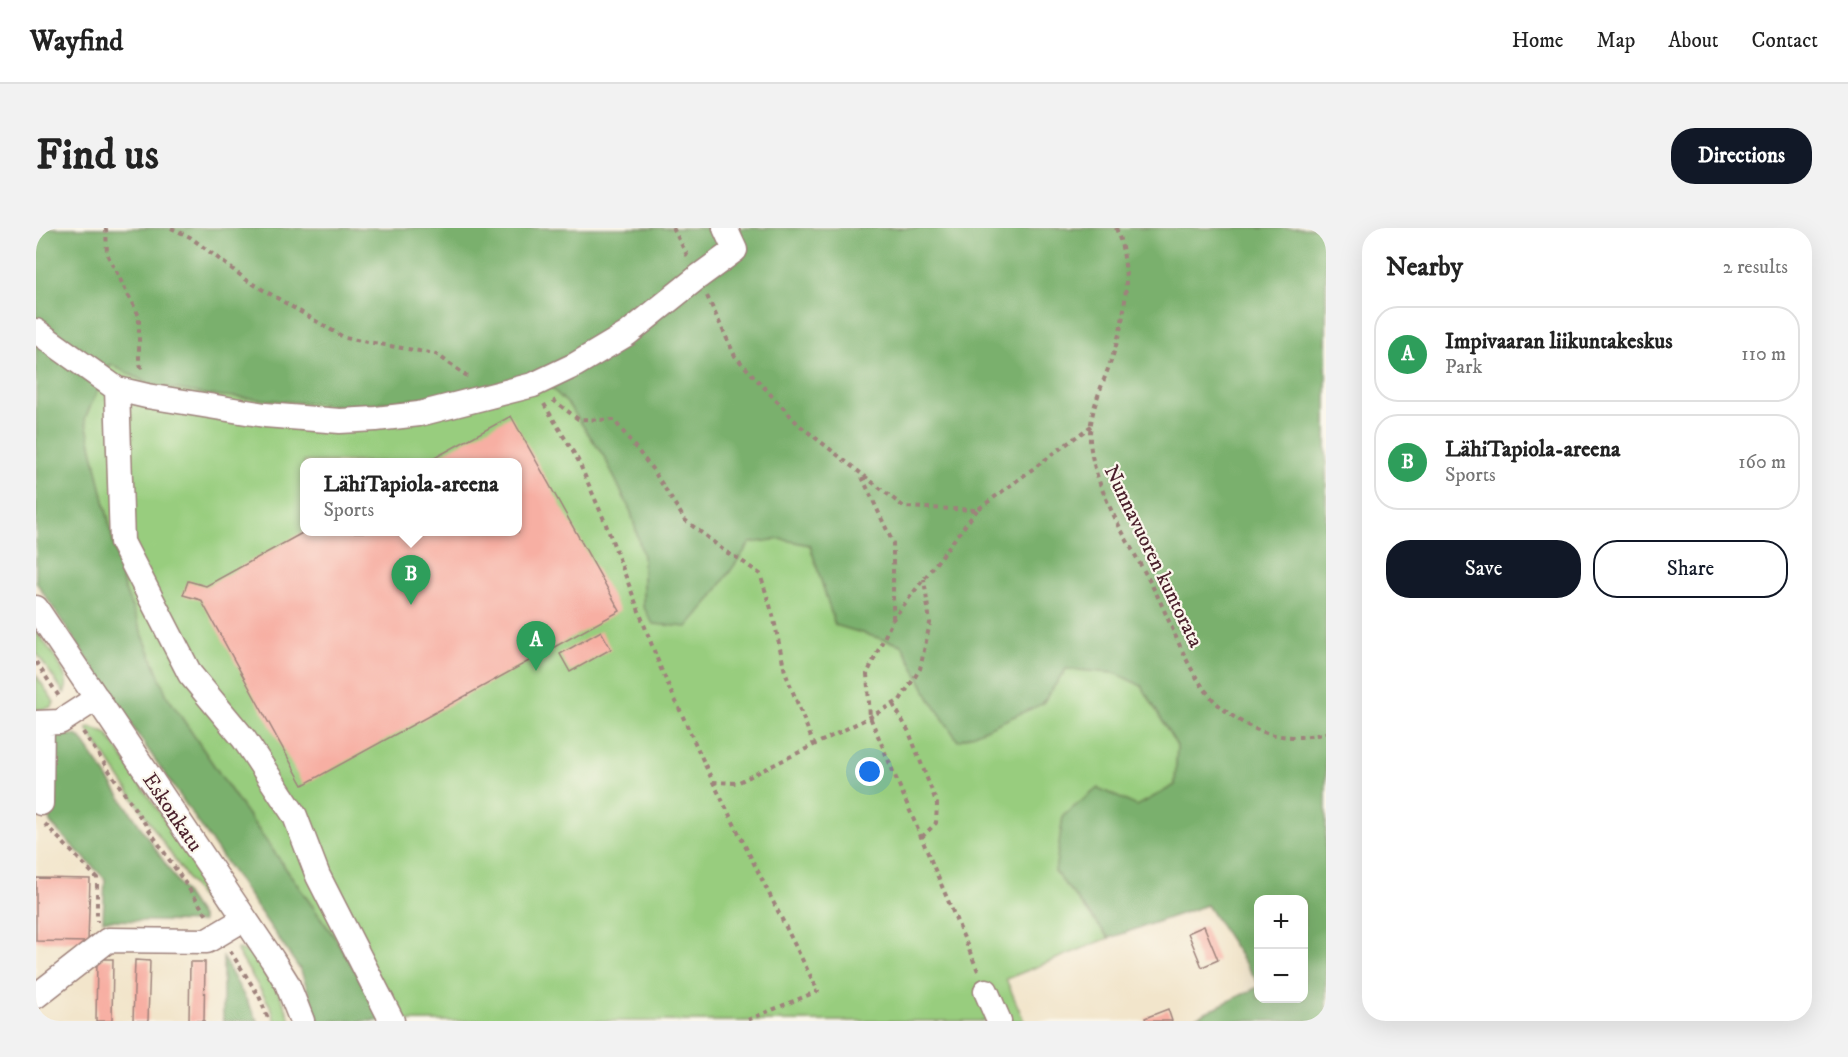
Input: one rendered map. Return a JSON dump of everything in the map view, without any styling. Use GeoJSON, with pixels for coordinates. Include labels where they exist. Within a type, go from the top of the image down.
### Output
{"type":"FeatureCollection","features":[{"type":"Feature","properties":{"kind":"street"},"geometry":{"type":"LineString","coordinates":[[36,331],[117,388],[147,396],[265,415],[340,421],[419,414],[533,385],[575,365],[627,334],[735,250],[725,228]]}},
{"type":"Feature","properties":{"kind":"street"},"geometry":{"type":"LineString","coordinates":[[117,388],[122,542],[190,674],[244,739],[295,816],[318,876],[392,1021]]}},
{"type":"Feature","properties":{"kind":"street","name":"Eskonkatu"},"geometry":{"type":"LineString","coordinates":[[36,608],[287,983],[302,1021]]}},
{"type":"Feature","properties":{"kind":"street"},"geometry":{"type":"LineString","coordinates":[[41,803],[39,723],[60,722],[97,698]]}},
{"type":"Feature","properties":{"kind":"street"},"geometry":{"type":"LineString","coordinates":[[36,996],[108,940],[207,941],[244,919]]}},
{"type":"Feature","properties":{"kind":"street"},"geometry":{"type":"LineString","coordinates":[[986,991],[999,1021]]}},
{"type":"Feature","properties":{"kind":"path"},"geometry":{"type":"LineString","coordinates":[[106,228],[107,254],[139,316],[139,360],[147,396]]}},
{"type":"Feature","properties":{"kind":"path"},"geometry":{"type":"LineString","coordinates":[[171,228],[190,237],[248,281],[345,338],[436,354],[492,394]]}},
{"type":"Feature","properties":{"kind":"path"},"geometry":{"type":"LineString","coordinates":[[673,228],[735,356],[806,432],[904,507],[977,510]]}},
{"type":"Feature","properties":{"kind":"path","name":"Nunnavuoren kuntorata"},"geometry":{"type":"LineString","coordinates":[[1116,228],[1124,251],[1126,268],[1124,307],[1119,334],[1098,393],[1091,425],[1094,467],[1115,517],[1208,695],[1237,719],[1254,729],[1272,735],[1293,738],[1326,733]]}},
{"type":"Feature","properties":{"kind":"path"},"geometry":{"type":"LineString","coordinates":[[533,385],[578,419],[614,420],[653,470],[685,520],[726,552],[760,574],[773,615],[785,672],[814,745]]}},
{"type":"Feature","properties":{"kind":"path"},"geometry":{"type":"LineString","coordinates":[[533,385],[578,460],[609,532],[661,669],[713,782],[818,991],[745,1021]]}},
{"type":"Feature","properties":{"kind":"path"},"geometry":{"type":"LineString","coordinates":[[986,991],[870,717],[867,674],[893,619],[977,510],[1091,425]]}},
{"type":"Feature","properties":{"kind":"path"},"geometry":{"type":"LineString","coordinates":[[861,474],[893,543],[893,619]]}},
{"type":"Feature","properties":{"kind":"path"},"geometry":{"type":"LineString","coordinates":[[713,782],[737,783],[900,700],[920,669],[930,623],[924,579]]}},
{"type":"Feature","properties":{"kind":"path"},"geometry":{"type":"LineString","coordinates":[[36,662],[219,934],[259,996],[269,1021]]}},
{"type":"Feature","properties":{"kind":"path"},"geometry":{"type":"LineString","coordinates":[[893,704],[909,732],[937,804],[936,823],[921,837]]}},
{"type":"Feature","properties":{"kind":"path"},"geometry":{"type":"LineString","coordinates":[[41,803],[41,820],[97,879],[97,927],[108,940]]}},
{"type":"Feature","properties":{"kind":"green space"},"geometry":{"type":"Polygon","coordinates":[[[36,228],[1326,228],[1326,1021],[1187,1021],[1254,989],[1254,1003],[1308,1003],[1308,895],[1254,895],[1254,977],[1207,905],[1109,938],[1055,872],[1063,816],[1098,788],[1137,806],[1175,785],[1177,746],[1142,686],[1115,673],[1066,669],[1042,704],[958,741],[930,699],[902,645],[835,625],[810,545],[780,539],[750,543],[710,600],[687,627],[653,624],[643,606],[643,556],[631,512],[605,458],[568,404],[536,373],[485,389],[346,406],[210,395],[151,385],[110,364],[85,418],[124,588],[167,696],[337,941],[385,1021],[319,1021],[301,971],[138,735],[36,582],[36,228]]]}},
{"type":"Feature","properties":{"kind":"green space"},"geometry":{"type":"Polygon","coordinates":[[[110,364],[151,385],[536,373],[568,404],[605,458],[631,512],[643,556],[643,606],[710,600],[750,542],[780,539],[810,545],[835,625],[902,645],[930,699],[1042,704],[1066,669],[1115,673],[1142,686],[1177,746],[1175,786],[1137,807],[1055,872],[1109,938],[1006,979],[1024,1021],[385,1021],[337,941],[167,696],[124,588],[85,418],[110,364]]]}},
{"type":"Feature","properties":{"kind":"green space"},"geometry":{"type":"Polygon","coordinates":[[[36,631],[63,670],[66,679],[64,693],[36,652],[36,631]]]}},
{"type":"Feature","properties":{"kind":"green space"},"geometry":{"type":"Polygon","coordinates":[[[36,675],[54,702],[52,707],[36,710],[36,675]]]}},
{"type":"Feature","properties":{"kind":"green space"},"geometry":{"type":"Polygon","coordinates":[[[90,727],[107,734],[213,893],[217,903],[215,915],[212,915],[93,738],[87,728],[90,727]]]}},
{"type":"Feature","properties":{"kind":"green space"},"geometry":{"type":"Polygon","coordinates":[[[48,735],[80,737],[202,918],[202,922],[103,920],[105,879],[51,824],[48,813],[48,735]]]}},
{"type":"Feature","properties":{"kind":"green space"},"geometry":{"type":"Polygon","coordinates":[[[237,949],[255,958],[263,967],[277,989],[291,1021],[275,1021],[271,1007],[237,949]]]}},
{"type":"Feature","properties":{"kind":"green space"},"geometry":{"type":"Polygon","coordinates":[[[223,958],[258,1021],[223,1021],[223,958]]]}},
{"type":"Feature","properties":{"kind":"building"},"geometry":{"type":"Polygon","coordinates":[[[511,416],[620,611],[303,785],[201,600],[183,595],[188,581],[206,586],[300,534],[522,536],[522,458],[434,458],[511,416]]]}},
{"type":"Feature","properties":{"kind":"building"},"geometry":{"type":"Polygon","coordinates":[[[601,631],[611,649],[570,672],[560,654],[601,631]]]}},
{"type":"Feature","properties":{"kind":"building"},"geometry":{"type":"Polygon","coordinates":[[[36,878],[90,879],[88,942],[36,941],[36,878]]]}},
{"type":"Feature","properties":{"kind":"building"},"geometry":{"type":"Polygon","coordinates":[[[1204,926],[1218,960],[1202,967],[1188,933],[1204,926]]]}},
{"type":"Feature","properties":{"kind":"building"},"geometry":{"type":"Polygon","coordinates":[[[97,959],[113,959],[112,1021],[96,1021],[97,959]]]}},
{"type":"Feature","properties":{"kind":"building"},"geometry":{"type":"Polygon","coordinates":[[[135,960],[150,961],[148,1021],[133,1021],[135,960]]]}},
{"type":"Feature","properties":{"kind":"building"},"geometry":{"type":"Polygon","coordinates":[[[190,962],[205,962],[204,1021],[189,1021],[190,962]]]}},
{"type":"Feature","properties":{"kind":"building"},"geometry":{"type":"Polygon","coordinates":[[[1168,1009],[1172,1021],[1146,1021],[1145,1018],[1168,1009]]]}},
{"type":"Feature","properties":{"kind":"place","name":"LähiTapiola-areena"},"geometry":{"type":"Point","coordinates":[411,605]}},
{"type":"Feature","properties":{"kind":"place","name":"Impivaaran liikuntakeskus"},"geometry":{"type":"Point","coordinates":[536,671]}}]}
